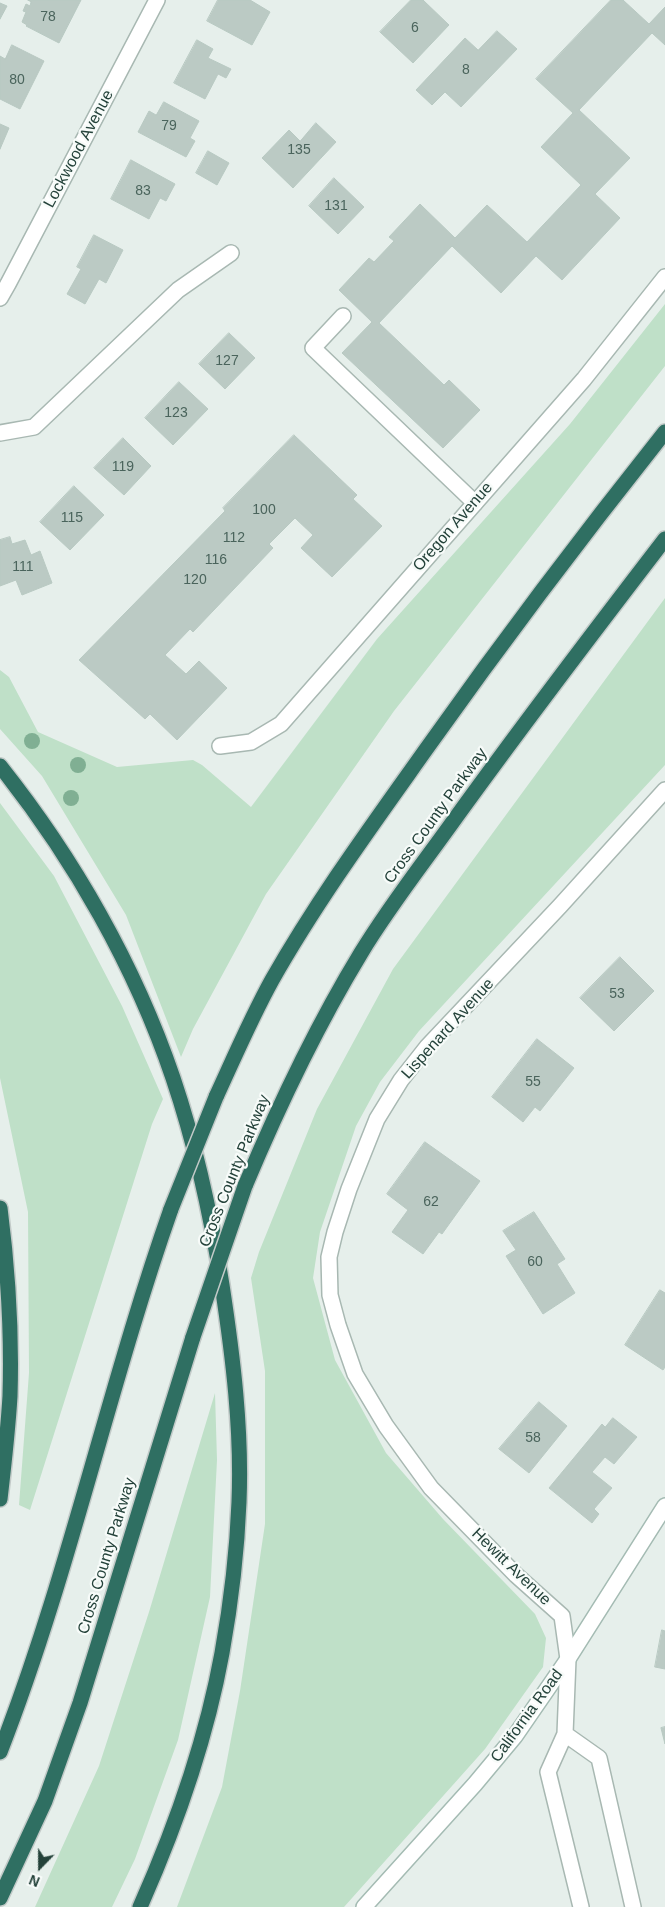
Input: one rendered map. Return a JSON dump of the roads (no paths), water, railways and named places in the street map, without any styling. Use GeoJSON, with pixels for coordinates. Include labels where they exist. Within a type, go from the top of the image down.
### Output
{"type":"FeatureCollection","features":[{"type":"Feature","properties":{"kind":"highway"},"geometry":{"type":"LineString","coordinates":[[0,1752],[47,1614],[137,1308],[171,1209],[216,1097],[242,1040],[272,981],[342,868],[543,590],[665,432]]}},
{"type":"Feature","properties":{"kind":"highway","name":"Cross County Parkway"},"geometry":{"type":"LineString","coordinates":[[0,1898],[45,1801],[80,1703],[193,1337],[245,1186],[299,1065],[332,1002],[362,951],[394,904],[520,729],[665,539]]}},
{"type":"Feature","properties":{"kind":"highway"},"geometry":{"type":"LineString","coordinates":[[0,766],[40,820],[94,905],[123,957],[161,1045],[186,1118],[203,1182],[214,1235],[232,1354],[239,1441],[239,1502],[236,1555],[223,1647],[205,1724],[183,1799],[163,1855],[140,1907]]}},
{"type":"Feature","properties":{"kind":"highway"},"geometry":{"type":"LineString","coordinates":[[0,1208],[8,1290],[10,1343],[10,1396],[0,1499]]}},
{"type":"Feature","properties":{"kind":"street","name":"Lockwood Avenue"},"geometry":{"type":"LineString","coordinates":[[0,298],[157,0]]}},
{"type":"Feature","properties":{"kind":"street"},"geometry":{"type":"LineString","coordinates":[[0,433],[34,428],[178,290],[231,253]]}},
{"type":"Feature","properties":{"kind":"street","name":"Oregon Avenue"},"geometry":{"type":"LineString","coordinates":[[220,746],[251,742],[281,724],[584,379],[665,277]]}},
{"type":"Feature","properties":{"kind":"street"},"geometry":{"type":"LineString","coordinates":[[343,316],[313,348],[475,503]]}},
{"type":"Feature","properties":{"kind":"street","name":"Lispenard Avenue"},"geometry":{"type":"LineString","coordinates":[[386,1426],[355,1374],[330,1295],[329,1257],[334,1232],[377,1119],[401,1080],[427,1047],[560,906],[665,790]]}},
{"type":"Feature","properties":{"kind":"street","name":"Hewitt Avenue"},"geometry":{"type":"LineString","coordinates":[[386,1426],[431,1488],[516,1575],[562,1616],[568,1659],[565,1734],[548,1772],[581,1907]]}},
{"type":"Feature","properties":{"kind":"street","name":"California Road"},"geometry":{"type":"LineString","coordinates":[[364,1907],[475,1784],[515,1736],[568,1659],[665,1506]]}},
{"type":"Feature","properties":{"kind":"street"},"geometry":{"type":"LineString","coordinates":[[565,1734],[598,1758],[634,1907]]}}]}
